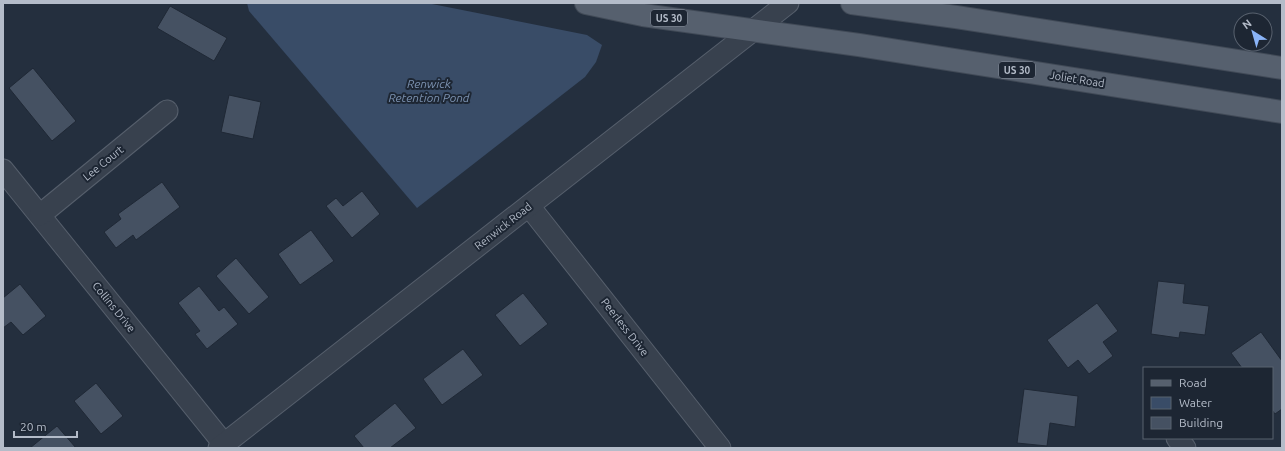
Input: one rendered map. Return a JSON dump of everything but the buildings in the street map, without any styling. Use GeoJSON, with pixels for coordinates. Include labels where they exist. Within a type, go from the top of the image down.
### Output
{"type":"FeatureCollection","features":[{"type":"Feature","properties":{"kind":"main road","name":"US 30"},"geometry":{"type":"LineString","coordinates":[[586,3],[643,15],[752,31]]}},
{"type":"Feature","properties":{"kind":"main road"},"geometry":{"type":"LineString","coordinates":[[852,3],[956,17],[1282,68]]}},
{"type":"Feature","properties":{"kind":"main road"},"geometry":{"type":"LineString","coordinates":[[935,3],[956,17]]}},
{"type":"Feature","properties":{"kind":"main road","name":"Joliet Road"},"geometry":{"type":"LineString","coordinates":[[752,31],[867,46],[1282,112]]}},
{"type":"Feature","properties":{"kind":"street","name":"Renwick Road"},"geometry":{"type":"LineString","coordinates":[[221,446],[788,3]]}},
{"type":"Feature","properties":{"kind":"street","name":"Lee Court"},"geometry":{"type":"LineString","coordinates":[[40,215],[167,111]]}},
{"type":"Feature","properties":{"kind":"street","name":"Collins Drive"},"geometry":{"type":"LineString","coordinates":[[3,170],[221,446]]}},
{"type":"Feature","properties":{"kind":"street","name":"Peerless Drive"},"geometry":{"type":"LineString","coordinates":[[529,206],[720,448]]}},
{"type":"Feature","properties":{"kind":"street"},"geometry":{"type":"LineString","coordinates":[[1178,439],[1185,448]]}},
{"type":"Feature","properties":{"kind":"water","name":"Renwick Retention Pond"},"geometry":{"type":"Polygon","coordinates":[[[247,3],[427,3],[587,35],[602,45],[596,62],[585,77],[417,208],[249,11],[247,3]]]}}]}
